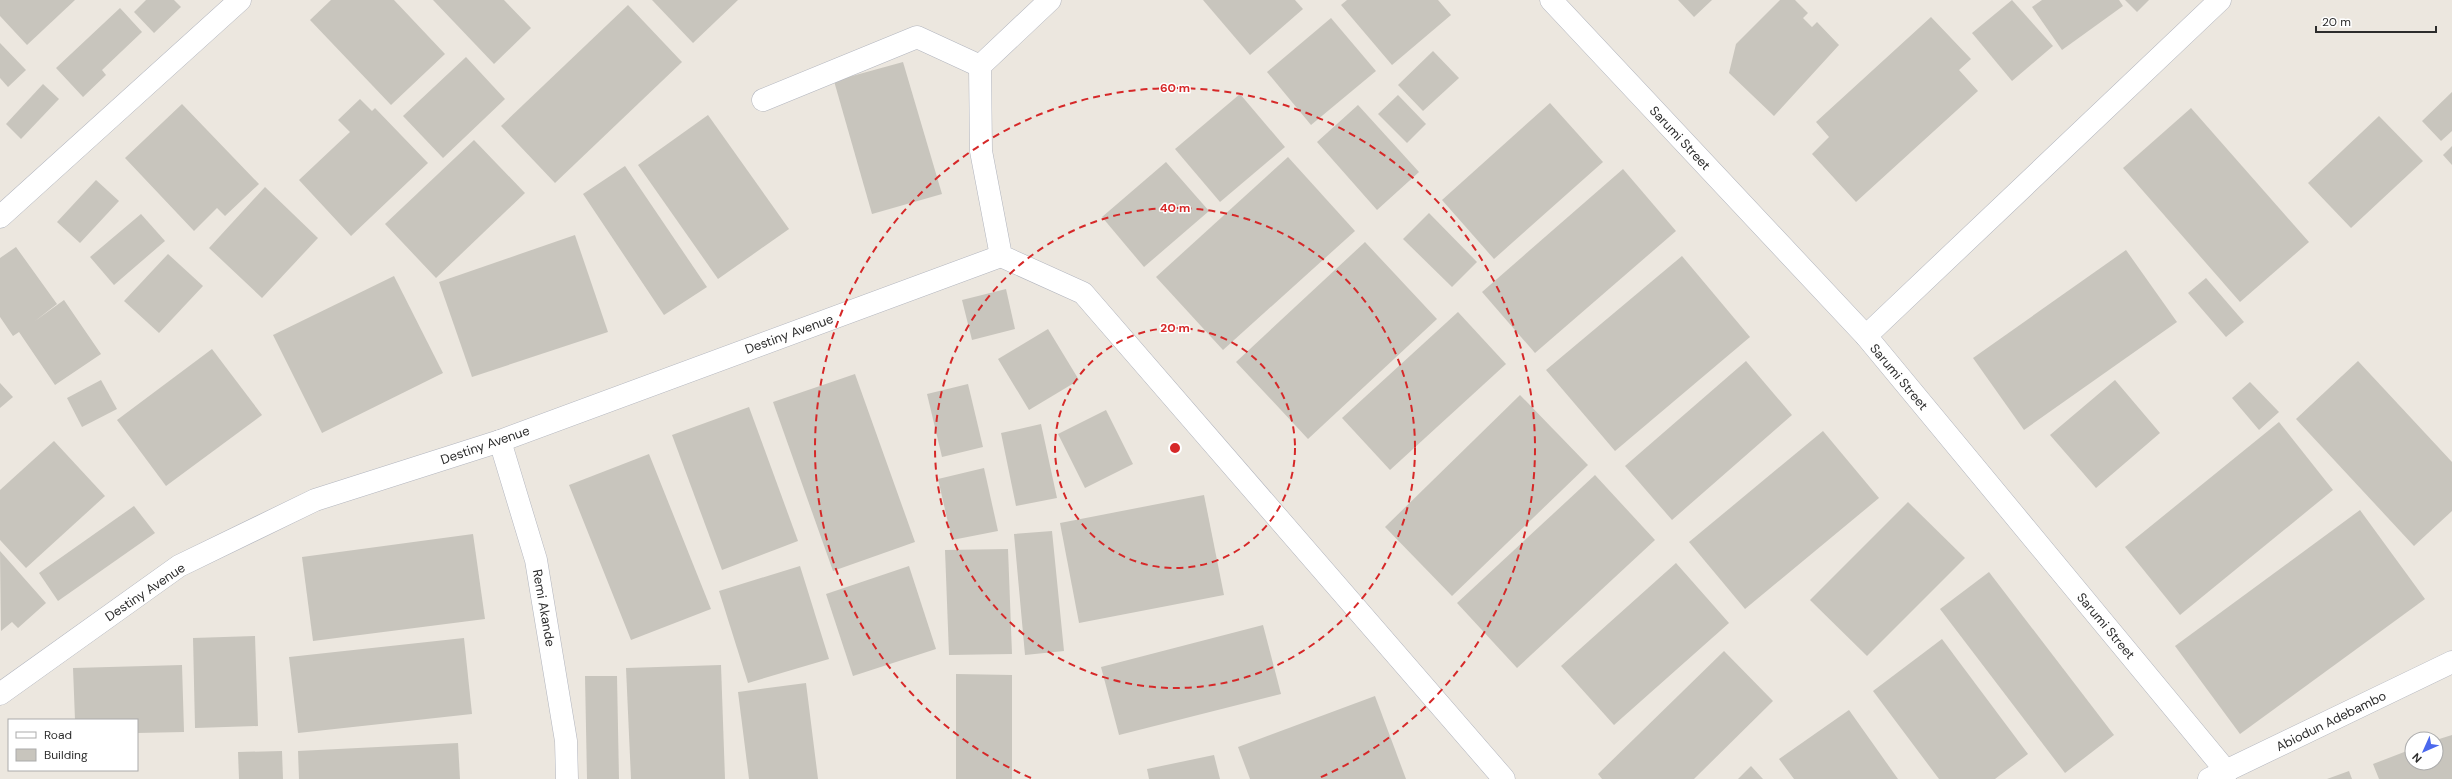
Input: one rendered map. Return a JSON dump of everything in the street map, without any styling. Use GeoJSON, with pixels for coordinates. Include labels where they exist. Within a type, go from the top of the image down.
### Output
{"type":"FeatureCollection","features":[{"type":"Feature","properties":{"kind":"street"},"geometry":{"type":"LineString","coordinates":[[0,217],[240,0]]}},
{"type":"Feature","properties":{"kind":"street"},"geometry":{"type":"LineString","coordinates":[[1050,0],[980,66],[981,151],[1001,256],[1083,293],[1504,779]]}},
{"type":"Feature","properties":{"kind":"street","name":"Sarumi Street"},"geometry":{"type":"LineString","coordinates":[[1551,0],[1866,336],[2218,775]]}},
{"type":"Feature","properties":{"kind":"street"},"geometry":{"type":"LineString","coordinates":[[1866,336],[2220,0]]}},
{"type":"Feature","properties":{"kind":"street"},"geometry":{"type":"LineString","coordinates":[[763,100],[917,37],[980,66]]}},
{"type":"Feature","properties":{"kind":"street","name":"Destiny Avenue"},"geometry":{"type":"LineString","coordinates":[[0,694],[179,566],[316,500],[500,441],[1001,256]]}},
{"type":"Feature","properties":{"kind":"street","name":"Remi Akande"},"geometry":{"type":"LineString","coordinates":[[500,441],[536,560],[566,741],[567,779]]}},
{"type":"Feature","properties":{"kind":"street","name":"Abiodun Adebambo"},"geometry":{"type":"LineString","coordinates":[[2218,775],[2452,662]]}},
{"type":"Feature","properties":{"kind":"building"},"geometry":{"type":"Polygon","coordinates":[[[0,0],[75,0],[27,45],[0,16],[0,0]]]}},
{"type":"Feature","properties":{"kind":"building"},"geometry":{"type":"Polygon","coordinates":[[[146,0],[174,0],[181,7],[154,33],[134,12],[146,0]]]}},
{"type":"Feature","properties":{"kind":"building"},"geometry":{"type":"Polygon","coordinates":[[[331,0],[394,0],[445,54],[391,105],[310,20],[331,0]]]}},
{"type":"Feature","properties":{"kind":"building"},"geometry":{"type":"Polygon","coordinates":[[[433,0],[504,0],[531,28],[494,64],[433,0]]]}},
{"type":"Feature","properties":{"kind":"building"},"geometry":{"type":"Polygon","coordinates":[[[652,0],[738,0],[693,43],[652,0]]]}},
{"type":"Feature","properties":{"kind":"building"},"geometry":{"type":"Polygon","coordinates":[[[1203,0],[1295,0],[1303,9],[1250,55],[1203,0]]]}},
{"type":"Feature","properties":{"kind":"building"},"geometry":{"type":"Polygon","coordinates":[[[1347,0],[1438,0],[1451,15],[1392,65],[1341,5],[1347,0]]]}},
{"type":"Feature","properties":{"kind":"building"},"geometry":{"type":"Polygon","coordinates":[[[1678,0],[1712,0],[1694,17],[1678,0]]]}},
{"type":"Feature","properties":{"kind":"building"},"geometry":{"type":"Polygon","coordinates":[[[1780,0],[1795,0],[1808,13],[1803,18],[1812,27],[1817,22],[1839,45],[1774,116],[1729,73],[1736,44],[1780,0]]]}},
{"type":"Feature","properties":{"kind":"building"},"geometry":{"type":"Polygon","coordinates":[[[2012,0],[2053,46],[2012,81],[1972,33],[2012,0]]]}},
{"type":"Feature","properties":{"kind":"building"},"geometry":{"type":"Polygon","coordinates":[[[2042,0],[2119,0],[2123,6],[2062,50],[2032,7],[2042,0]]]}},
{"type":"Feature","properties":{"kind":"building"},"geometry":{"type":"Polygon","coordinates":[[[2125,0],[2149,0],[2137,12],[2125,0]]]}},
{"type":"Feature","properties":{"kind":"building"},"geometry":{"type":"Polygon","coordinates":[[[628,5],[682,62],[555,183],[501,126],[628,5]]]}},
{"type":"Feature","properties":{"kind":"building"},"geometry":{"type":"Polygon","coordinates":[[[120,8],[142,32],[102,70],[106,75],[83,97],[56,68],[120,8]]]}},
{"type":"Feature","properties":{"kind":"building"},"geometry":{"type":"Polygon","coordinates":[[[1931,17],[1971,59],[1959,70],[1978,91],[1856,202],[1812,154],[1829,137],[1816,122],[1931,17]]]}},
{"type":"Feature","properties":{"kind":"building"},"geometry":{"type":"Polygon","coordinates":[[[1331,18],[1376,71],[1311,125],[1267,72],[1331,18]]]}},
{"type":"Feature","properties":{"kind":"building"},"geometry":{"type":"Polygon","coordinates":[[[0,43],[26,70],[8,87],[0,78],[0,43]]]}},
{"type":"Feature","properties":{"kind":"building"},"geometry":{"type":"Polygon","coordinates":[[[1433,51],[1459,78],[1423,111],[1398,85],[1433,51]]]}},
{"type":"Feature","properties":{"kind":"building"},"geometry":{"type":"Polygon","coordinates":[[[466,57],[505,99],[443,158],[403,116],[466,57]]]}},
{"type":"Feature","properties":{"kind":"building"},"geometry":{"type":"Polygon","coordinates":[[[903,62],[942,194],[872,214],[834,81],[903,62]]]}},
{"type":"Feature","properties":{"kind":"building"},"geometry":{"type":"Polygon","coordinates":[[[43,84],[59,99],[21,139],[6,124],[43,84]]]}},
{"type":"Feature","properties":{"kind":"building"},"geometry":{"type":"Polygon","coordinates":[[[2452,92],[2452,131],[2441,141],[2422,121],[2452,92]]]}},
{"type":"Feature","properties":{"kind":"building"},"geometry":{"type":"Polygon","coordinates":[[[1240,94],[1285,147],[1220,202],[1175,149],[1240,94]]]}},
{"type":"Feature","properties":{"kind":"building"},"geometry":{"type":"Polygon","coordinates":[[[1398,95],[1426,124],[1407,143],[1378,114],[1398,95]]]}},
{"type":"Feature","properties":{"kind":"building"},"geometry":{"type":"Polygon","coordinates":[[[360,99],[372,111],[375,108],[428,163],[351,236],[299,180],[350,132],[338,120],[360,99]]]}},
{"type":"Feature","properties":{"kind":"building"},"geometry":{"type":"Polygon","coordinates":[[[1550,103],[1603,162],[1494,259],[1442,200],[1550,103]]]}},
{"type":"Feature","properties":{"kind":"building"},"geometry":{"type":"Polygon","coordinates":[[[182,104],[259,184],[225,216],[217,208],[194,231],[125,158],[182,104]]]}},
{"type":"Feature","properties":{"kind":"building"},"geometry":{"type":"Polygon","coordinates":[[[1358,105],[1419,172],[1377,210],[1317,142],[1358,105]]]}},
{"type":"Feature","properties":{"kind":"building"},"geometry":{"type":"Polygon","coordinates":[[[2191,108],[2309,242],[2240,302],[2123,168],[2191,108]]]}},
{"type":"Feature","properties":{"kind":"building"},"geometry":{"type":"Polygon","coordinates":[[[708,115],[789,229],[718,279],[638,165],[708,115]]]}},
{"type":"Feature","properties":{"kind":"building"},"geometry":{"type":"Polygon","coordinates":[[[2379,116],[2423,161],[2351,228],[2308,183],[2379,116]]]}},
{"type":"Feature","properties":{"kind":"building"},"geometry":{"type":"Polygon","coordinates":[[[474,140],[525,193],[436,278],[385,224],[474,140]]]}},
{"type":"Feature","properties":{"kind":"building"},"geometry":{"type":"Polygon","coordinates":[[[2452,146],[2452,165],[2443,155],[2452,146]]]}},
{"type":"Feature","properties":{"kind":"building"},"geometry":{"type":"Polygon","coordinates":[[[1288,157],[1355,231],[1223,350],[1156,277],[1288,157]]]}},
{"type":"Feature","properties":{"kind":"building"},"geometry":{"type":"Polygon","coordinates":[[[1166,162],[1209,211],[1144,267],[1102,217],[1166,162]]]}},
{"type":"Feature","properties":{"kind":"building"},"geometry":{"type":"Polygon","coordinates":[[[625,166],[707,287],[664,315],[583,194],[625,166]]]}},
{"type":"Feature","properties":{"kind":"building"},"geometry":{"type":"Polygon","coordinates":[[[1623,169],[1676,231],[1535,353],[1482,292],[1623,169]]]}},
{"type":"Feature","properties":{"kind":"building"},"geometry":{"type":"Polygon","coordinates":[[[96,180],[119,201],[80,243],[57,222],[96,180]]]}},
{"type":"Feature","properties":{"kind":"building"},"geometry":{"type":"Polygon","coordinates":[[[265,187],[318,238],[262,298],[209,248],[265,187]]]}},
{"type":"Feature","properties":{"kind":"building"},"geometry":{"type":"Polygon","coordinates":[[[1429,213],[1477,262],[1452,287],[1403,239],[1429,213]]]}},
{"type":"Feature","properties":{"kind":"building"},"geometry":{"type":"Polygon","coordinates":[[[141,214],[165,241],[114,285],[90,257],[141,214]]]}},
{"type":"Feature","properties":{"kind":"building"},"geometry":{"type":"Polygon","coordinates":[[[575,235],[608,332],[472,377],[439,282],[575,235]]]}},
{"type":"Feature","properties":{"kind":"building"},"geometry":{"type":"Polygon","coordinates":[[[1365,242],[1437,319],[1308,439],[1236,362],[1365,242]]]}},
{"type":"Feature","properties":{"kind":"building"},"geometry":{"type":"Polygon","coordinates":[[[16,247],[57,304],[35,321],[64,300],[101,354],[55,385],[19,332],[13,336],[0,317],[0,258],[16,247]]]}},
{"type":"Feature","properties":{"kind":"building"},"geometry":{"type":"Polygon","coordinates":[[[2126,250],[2177,322],[2024,430],[1973,358],[2126,250]]]}},
{"type":"Feature","properties":{"kind":"building"},"geometry":{"type":"Polygon","coordinates":[[[168,254],[203,286],[159,333],[124,301],[168,254]]]}},
{"type":"Feature","properties":{"kind":"building"},"geometry":{"type":"Polygon","coordinates":[[[1682,256],[1750,337],[1615,451],[1546,370],[1682,256]]]}},
{"type":"Feature","properties":{"kind":"building"},"geometry":{"type":"Polygon","coordinates":[[[394,276],[443,373],[322,433],[273,335],[394,276]]]}},
{"type":"Feature","properties":{"kind":"building"},"geometry":{"type":"Polygon","coordinates":[[[2206,278],[2244,322],[2226,337],[2188,293],[2206,278]]]}},
{"type":"Feature","properties":{"kind":"building"},"geometry":{"type":"Polygon","coordinates":[[[1006,289],[1015,329],[972,340],[962,300],[1006,289]]]}},
{"type":"Feature","properties":{"kind":"building"},"geometry":{"type":"Polygon","coordinates":[[[1458,312],[1506,364],[1390,470],[1342,418],[1458,312]]]}},
{"type":"Feature","properties":{"kind":"building"},"geometry":{"type":"Polygon","coordinates":[[[1048,329],[1079,380],[1029,410],[998,359],[1048,329]]]}},
{"type":"Feature","properties":{"kind":"building"},"geometry":{"type":"Polygon","coordinates":[[[212,349],[262,415],[166,486],[117,420],[212,349]]]}},
{"type":"Feature","properties":{"kind":"building"},"geometry":{"type":"Polygon","coordinates":[[[1746,361],[1792,415],[1672,520],[1625,466],[1746,361]]]}},
{"type":"Feature","properties":{"kind":"building"},"geometry":{"type":"Polygon","coordinates":[[[2358,361],[2452,462],[2452,511],[2414,546],[2296,419],[2358,361]]]}},
{"type":"Feature","properties":{"kind":"building"},"geometry":{"type":"Polygon","coordinates":[[[855,374],[915,542],[833,571],[773,402],[855,374]]]}},
{"type":"Feature","properties":{"kind":"building"},"geometry":{"type":"Polygon","coordinates":[[[101,380],[117,409],[82,427],[67,398],[101,380]]]}},
{"type":"Feature","properties":{"kind":"building"},"geometry":{"type":"Polygon","coordinates":[[[2115,380],[2160,433],[2096,488],[2050,435],[2115,380]]]}},
{"type":"Feature","properties":{"kind":"building"},"geometry":{"type":"Polygon","coordinates":[[[2250,382],[2279,412],[2259,430],[2232,398],[2250,382]]]}},
{"type":"Feature","properties":{"kind":"building"},"geometry":{"type":"Polygon","coordinates":[[[0,383],[13,397],[0,408],[0,383]]]}},
{"type":"Feature","properties":{"kind":"building"},"geometry":{"type":"Polygon","coordinates":[[[968,384],[983,447],[942,457],[927,394],[968,384]]]}},
{"type":"Feature","properties":{"kind":"building"},"geometry":{"type":"Polygon","coordinates":[[[1520,395],[1588,465],[1452,596],[1385,527],[1520,395]]]}},
{"type":"Feature","properties":{"kind":"building"},"geometry":{"type":"Polygon","coordinates":[[[749,407],[798,541],[722,570],[672,435],[749,407]]]}},
{"type":"Feature","properties":{"kind":"building"},"geometry":{"type":"Polygon","coordinates":[[[1106,410],[1133,464],[1085,488],[1058,434],[1106,410]]]}},
{"type":"Feature","properties":{"kind":"building"},"geometry":{"type":"Polygon","coordinates":[[[2279,422],[2333,490],[2180,615],[2125,547],[2279,422]]]}},
{"type":"Feature","properties":{"kind":"building"},"geometry":{"type":"Polygon","coordinates":[[[1041,424],[1057,498],[1016,506],[1001,433],[1041,424]]]}},
{"type":"Feature","properties":{"kind":"building"},"geometry":{"type":"Polygon","coordinates":[[[1823,431],[1879,498],[1745,609],[1689,542],[1823,431]]]}},
{"type":"Feature","properties":{"kind":"building"},"geometry":{"type":"Polygon","coordinates":[[[54,441],[105,496],[26,568],[0,540],[0,490],[54,441]]]}},
{"type":"Feature","properties":{"kind":"building"},"geometry":{"type":"Polygon","coordinates":[[[649,454],[711,609],[631,640],[569,485],[649,454]]]}},
{"type":"Feature","properties":{"kind":"building"},"geometry":{"type":"Polygon","coordinates":[[[984,468],[998,531],[952,540],[938,479],[984,468]]]}},
{"type":"Feature","properties":{"kind":"building"},"geometry":{"type":"Polygon","coordinates":[[[1595,475],[1655,540],[1517,668],[1457,603],[1595,475]]]}},
{"type":"Feature","properties":{"kind":"building"},"geometry":{"type":"Polygon","coordinates":[[[1204,495],[1224,595],[1079,623],[1060,523],[1204,495]]]}},
{"type":"Feature","properties":{"kind":"building"},"geometry":{"type":"Polygon","coordinates":[[[1908,502],[1965,558],[1867,656],[1810,600],[1908,502]]]}},
{"type":"Feature","properties":{"kind":"building"},"geometry":{"type":"Polygon","coordinates":[[[134,506],[155,533],[58,601],[39,573],[134,506]]]}},
{"type":"Feature","properties":{"kind":"building"},"geometry":{"type":"Polygon","coordinates":[[[2360,510],[2425,599],[2240,734],[2175,646],[2360,510]]]}},
{"type":"Feature","properties":{"kind":"building"},"geometry":{"type":"Polygon","coordinates":[[[1052,531],[1064,651],[1025,655],[1014,534],[1052,531]]]}},
{"type":"Feature","properties":{"kind":"building"},"geometry":{"type":"Polygon","coordinates":[[[473,534],[485,619],[313,641],[302,557],[473,534]]]}},
{"type":"Feature","properties":{"kind":"building"},"geometry":{"type":"Polygon","coordinates":[[[1008,549],[1012,654],[949,655],[945,550],[1008,549]]]}},
{"type":"Feature","properties":{"kind":"building"},"geometry":{"type":"Polygon","coordinates":[[[0,551],[46,603],[18,628],[12,622],[1,631],[0,551]]]}},
{"type":"Feature","properties":{"kind":"building"},"geometry":{"type":"Polygon","coordinates":[[[1676,563],[1729,623],[1614,725],[1561,666],[1676,563]]]}},
{"type":"Feature","properties":{"kind":"building"},"geometry":{"type":"Polygon","coordinates":[[[800,566],[829,659],[748,683],[719,591],[800,566]]]}},
{"type":"Feature","properties":{"kind":"building"},"geometry":{"type":"Polygon","coordinates":[[[909,566],[936,649],[853,676],[826,594],[909,566]]]}},
{"type":"Feature","properties":{"kind":"building"},"geometry":{"type":"Polygon","coordinates":[[[1989,572],[2114,735],[2065,773],[1940,609],[1989,572]]]}},
{"type":"Feature","properties":{"kind":"building"},"geometry":{"type":"Polygon","coordinates":[[[1263,625],[1281,694],[1119,735],[1101,667],[1263,625]]]}},
{"type":"Feature","properties":{"kind":"building"},"geometry":{"type":"Polygon","coordinates":[[[255,636],[258,726],[195,728],[193,638],[255,636]]]}},
{"type":"Feature","properties":{"kind":"building"},"geometry":{"type":"Polygon","coordinates":[[[464,638],[472,714],[298,733],[289,657],[464,638]]]}},
{"type":"Feature","properties":{"kind":"building"},"geometry":{"type":"Polygon","coordinates":[[[1942,639],[2028,754],[1995,779],[1939,779],[1873,691],[1942,639]]]}},
{"type":"Feature","properties":{"kind":"building"},"geometry":{"type":"Polygon","coordinates":[[[1724,651],[1773,701],[1694,779],[1602,779],[1598,774],[1724,651]]]}},
{"type":"Feature","properties":{"kind":"building"},"geometry":{"type":"Polygon","coordinates":[[[182,665],[184,732],[138,733],[138,719],[75,719],[73,668],[182,665]]]}},
{"type":"Feature","properties":{"kind":"building"},"geometry":{"type":"Polygon","coordinates":[[[721,665],[725,779],[631,779],[626,668],[721,665]]]}},
{"type":"Feature","properties":{"kind":"building"},"geometry":{"type":"Polygon","coordinates":[[[956,674],[1012,675],[1012,779],[956,779],[956,674]]]}},
{"type":"Feature","properties":{"kind":"building"},"geometry":{"type":"Polygon","coordinates":[[[585,676],[617,676],[619,779],[587,779],[585,676]]]}},
{"type":"Feature","properties":{"kind":"building"},"geometry":{"type":"Polygon","coordinates":[[[806,683],[818,779],[749,779],[738,692],[806,683]]]}},
{"type":"Feature","properties":{"kind":"building"},"geometry":{"type":"Polygon","coordinates":[[[1375,696],[1406,779],[1250,779],[1238,747],[1375,696]]]}},
{"type":"Feature","properties":{"kind":"building"},"geometry":{"type":"Polygon","coordinates":[[[1849,710],[1898,779],[1794,779],[1779,759],[1849,710]]]}},
{"type":"Feature","properties":{"kind":"building"},"geometry":{"type":"Polygon","coordinates":[[[2452,735],[2452,779],[2379,779],[2373,764],[2404,752],[2404,771],[2444,771],[2444,738],[2452,735]]]}},
{"type":"Feature","properties":{"kind":"building"},"geometry":{"type":"Polygon","coordinates":[[[458,743],[460,779],[299,779],[298,751],[458,743]]]}},
{"type":"Feature","properties":{"kind":"building"},"geometry":{"type":"Polygon","coordinates":[[[282,751],[283,779],[239,779],[238,752],[282,751]]]}},
{"type":"Feature","properties":{"kind":"building"},"geometry":{"type":"Polygon","coordinates":[[[1214,755],[1220,779],[1149,779],[1147,769],[1214,755]]]}},
{"type":"Feature","properties":{"kind":"building"},"geometry":{"type":"Polygon","coordinates":[[[1751,766],[1763,779],[1738,779],[1751,766]]]}},
{"type":"Feature","properties":{"kind":"building"},"geometry":{"type":"Polygon","coordinates":[[[2349,771],[2352,779],[2327,779],[2349,771]]]}}]}
